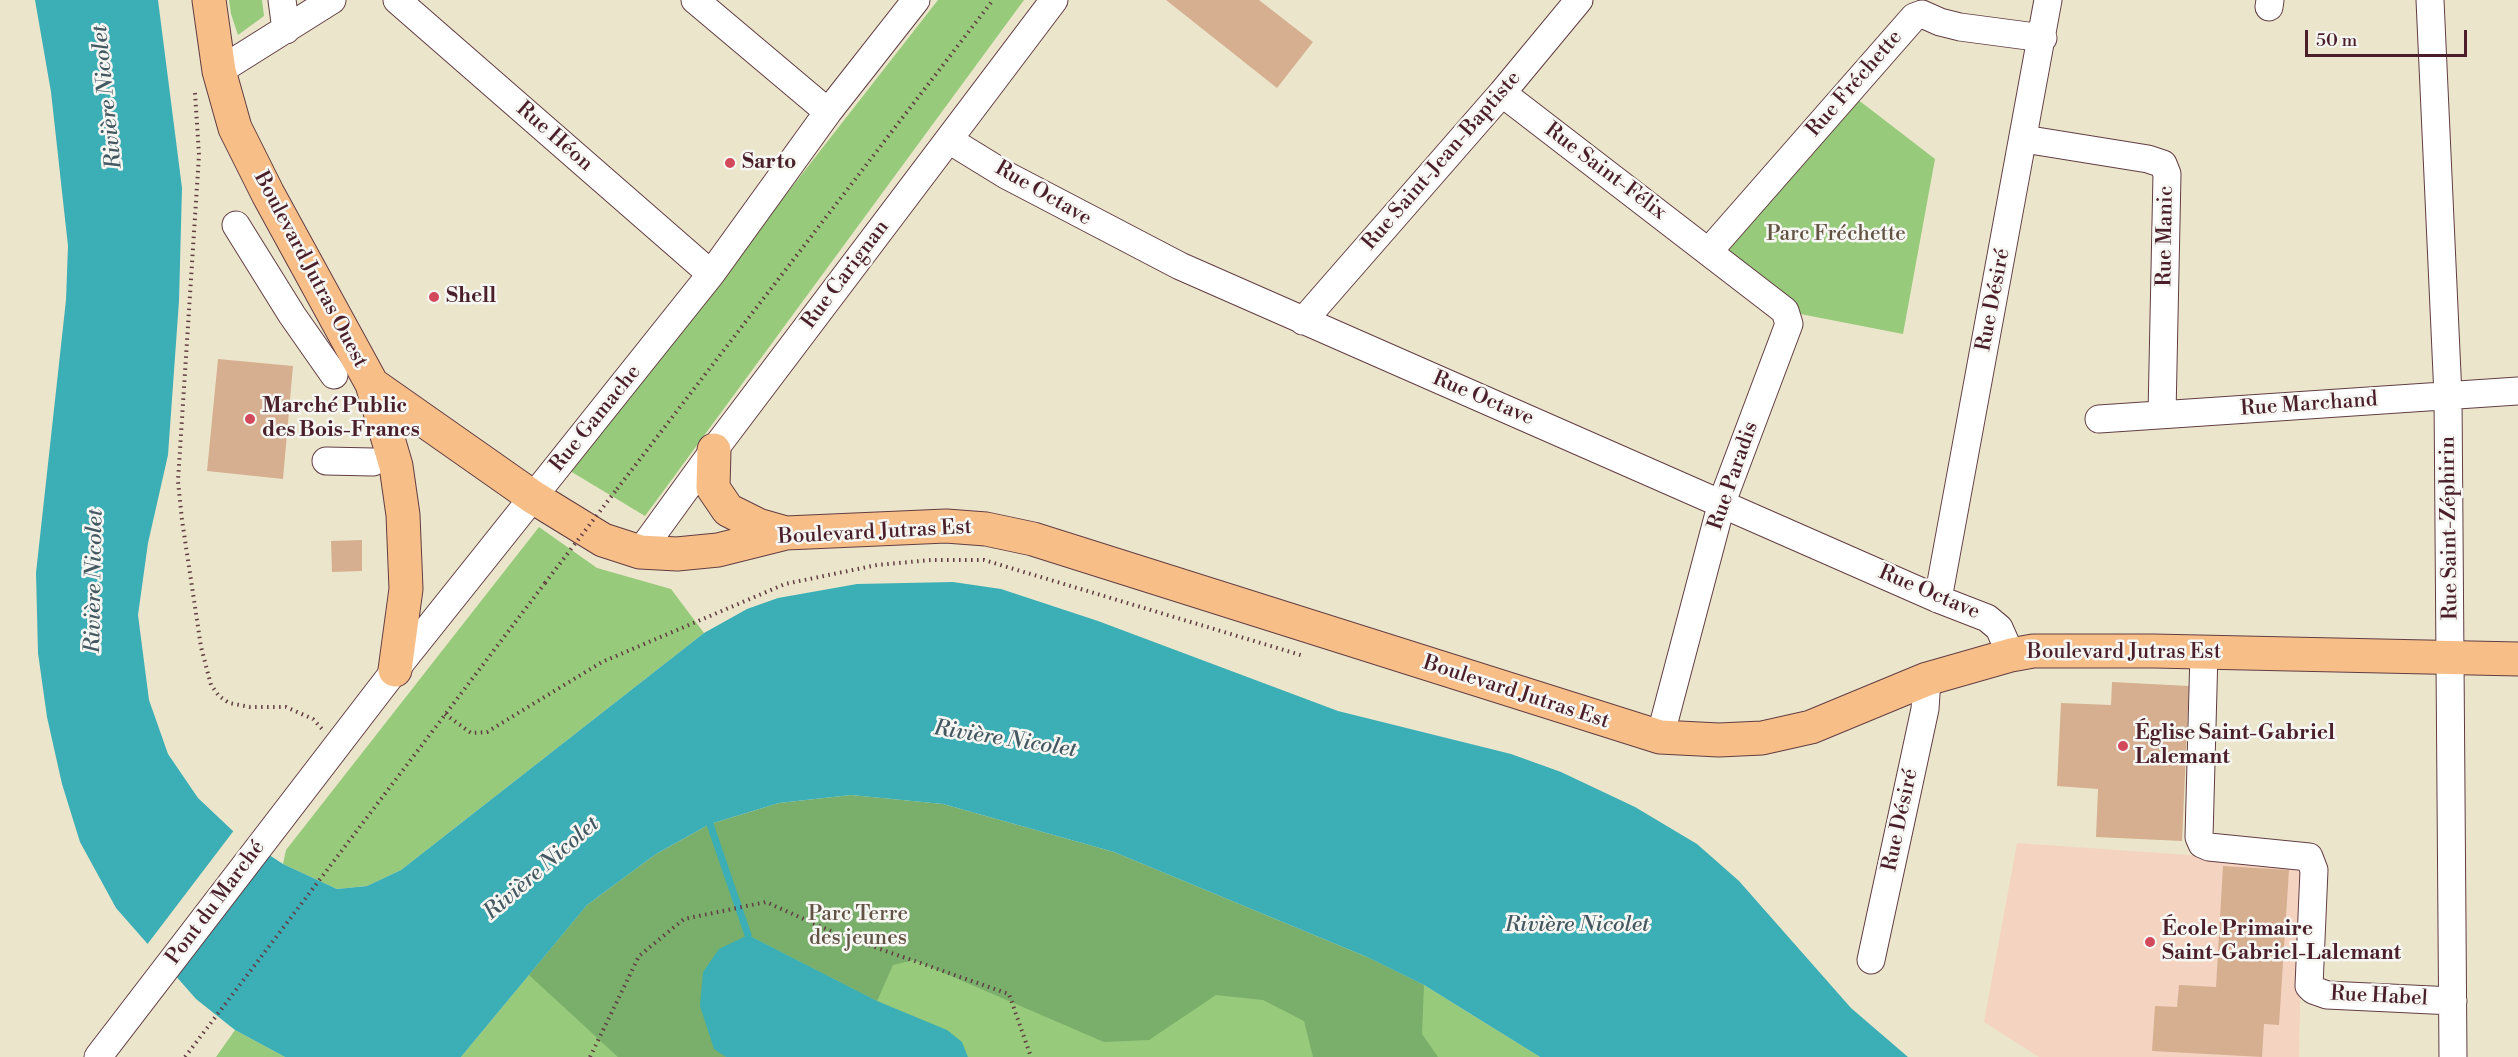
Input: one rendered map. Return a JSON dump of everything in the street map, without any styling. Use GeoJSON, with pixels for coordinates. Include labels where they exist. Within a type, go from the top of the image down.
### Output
{"type":"FeatureCollection","features":[{"type":"Feature","properties":{"kind":"main road","name":"Boulevard Jutras Ouest"},"geometry":{"type":"LineString","coordinates":[[209,0],[207,78],[268,194],[349,377],[533,498]]}},
{"type":"Feature","properties":{"kind":"main road"},"geometry":{"type":"LineString","coordinates":[[349,377],[396,466],[403,515],[406,589],[395,670]]}},
{"type":"Feature","properties":{"kind":"main road"},"geometry":{"type":"LineString","coordinates":[[714,450],[713,488],[728,510],[758,525],[786,533]]}},
{"type":"Feature","properties":{"kind":"main road","name":"Boulevard Jutras Est"},"geometry":{"type":"LineString","coordinates":[[533,498],[603,540],[640,552],[677,554],[718,550],[786,533],[946,526],[986,529],[1032,539],[1660,737],[1719,740],[1772,736],[1811,727],[1927,679],[2033,651],[2204,652],[2518,659]]}},
{"type":"Feature","properties":{"kind":"street"},"geometry":{"type":"LineString","coordinates":[[282,0],[286,30]]}},
{"type":"Feature","properties":{"kind":"street"},"geometry":{"type":"LineString","coordinates":[[207,78],[332,0]]}},
{"type":"Feature","properties":{"kind":"street","name":"Rue Héon"},"geometry":{"type":"LineString","coordinates":[[397,0],[711,274]]}},
{"type":"Feature","properties":{"kind":"street"},"geometry":{"type":"LineString","coordinates":[[695,0],[828,112]]}},
{"type":"Feature","properties":{"kind":"street","name":"Rue Gamache"},"geometry":{"type":"LineString","coordinates":[[269,832],[395,670],[711,274],[828,112],[916,0]]}},
{"type":"Feature","properties":{"kind":"street","name":"Rue Carignan"},"geometry":{"type":"LineString","coordinates":[[640,552],[714,450],[1054,0]]}},
{"type":"Feature","properties":{"kind":"street","name":"Rue Saint-Jean-Baptiste"},"geometry":{"type":"LineString","coordinates":[[1303,321],[1502,93],[1579,0]]}},
{"type":"Feature","properties":{"kind":"street","name":"Rue Désiré"},"geometry":{"type":"LineString","coordinates":[[1938,599],[2049,0]]}},
{"type":"Feature","properties":{"kind":"street","name":"Rue Saint-Zéphirin"},"geometry":{"type":"LineString","coordinates":[[2430,0],[2448,396],[2453,1057]]}},
{"type":"Feature","properties":{"kind":"street","name":"Rue Fréchette"},"geometry":{"type":"LineString","coordinates":[[1709,252],[1914,17],[1922,14],[1960,27],[2043,38]]}},
{"type":"Feature","properties":{"kind":"street","name":"Rue Saint-Félix"},"geometry":{"type":"LineString","coordinates":[[1502,93],[1709,252]]}},
{"type":"Feature","properties":{"kind":"street","name":"Rue Manic"},"geometry":{"type":"LineString","coordinates":[[2024,139],[2148,159],[2163,164],[2167,174],[2162,414]]}},
{"type":"Feature","properties":{"kind":"street","name":"Rue Octave"},"geometry":{"type":"LineString","coordinates":[[950,140],[1006,175],[1180,266],[1722,502],[1938,599],[1987,618],[2000,628],[2011,655]]}},
{"type":"Feature","properties":{"kind":"street"},"geometry":{"type":"LineString","coordinates":[[236,225],[292,315],[349,377]]}},
{"type":"Feature","properties":{"kind":"street","name":"Rue Paradis"},"geometry":{"type":"LineString","coordinates":[[1660,737],[1722,502],[1789,324],[1785,311],[1709,252]]}},
{"type":"Feature","properties":{"kind":"street","name":"Rue Marchand"},"geometry":{"type":"LineString","coordinates":[[2099,419],[2518,391]]}},
{"type":"Feature","properties":{"kind":"street"},"geometry":{"type":"LineString","coordinates":[[326,461],[373,462]]}},
{"type":"Feature","properties":{"kind":"street","name":"Rue Habel"},"geometry":{"type":"LineString","coordinates":[[2204,652],[2199,837],[2202,844],[2209,847],[2309,857],[2314,870],[2309,986],[2313,990],[2327,995],[2452,1001]]}},
{"type":"Feature","properties":{"kind":"street","name":"Rue Désiré"},"geometry":{"type":"LineString","coordinates":[[1871,960],[1926,709],[1927,679]]}},
{"type":"Feature","properties":{"kind":"street","name":"Pont du Marché"},"geometry":{"type":"LineString","coordinates":[[98,1057],[269,832]]}},
{"type":"Feature","properties":{"kind":"path"},"geometry":{"type":"LineString","coordinates":[[187,1056],[351,836],[993,0]]}},
{"type":"Feature","properties":{"kind":"path"},"geometry":{"type":"LineString","coordinates":[[207,78],[199,155],[178,481],[201,647],[211,685],[219,696],[229,703],[250,707],[286,707],[313,720],[323,731]]}},
{"type":"Feature","properties":{"kind":"path"},"geometry":{"type":"LineString","coordinates":[[445,714],[471,733],[487,732],[602,662],[784,584],[877,565],[931,560],[984,560],[1306,656]]}},
{"type":"Feature","properties":{"kind":"path"},"geometry":{"type":"LineString","coordinates":[[590,1057],[639,956],[684,919],[766,902],[837,934],[1010,994],[1031,1057]]}},
{"type":"Feature","properties":{"kind":"shaded area","name":"École Primaire Saint-Gabriel-Lalemant"},"geometry":{"type":"Polygon","coordinates":[[[2017,843],[2303,863],[2299,1057],[2039,1057],[1984,1022],[2017,843]]]}},
{"type":"Feature","properties":{"kind":"green space"},"geometry":{"type":"Polygon","coordinates":[[[229,0],[262,0],[264,16],[238,35],[229,0]]]}},
{"type":"Feature","properties":{"kind":"green space"},"geometry":{"type":"Polygon","coordinates":[[[938,0],[1024,0],[645,516],[570,471],[938,0]]]}},
{"type":"Feature","properties":{"kind":"green space","name":"Parc Fréchette"},"geometry":{"type":"Polygon","coordinates":[[[1848,92],[1935,159],[1903,334],[1785,311],[1709,251],[1848,92]]]}},
{"type":"Feature","properties":{"kind":"green space"},"geometry":{"type":"Polygon","coordinates":[[[539,527],[597,568],[671,589],[704,633],[401,870],[367,886],[337,889],[283,864],[286,850],[539,527]]]}},
{"type":"Feature","properties":{"kind":"green space","name":"Parc Terre des jeunes"},"geometry":{"type":"Polygon","coordinates":[[[851,795],[943,804],[1114,852],[1367,957],[1424,985],[1422,1034],[1438,1057],[1313,1057],[1304,1021],[1263,1000],[1216,995],[1149,1040],[1104,1042],[914,960],[893,965],[877,1001],[748,935],[714,1048],[726,1057],[618,1057],[529,975],[587,905],[656,854],[710,824],[779,803],[851,795]]]}},
{"type":"Feature","properties":{"kind":"green space","name":"Parc Terre des jeunes"},"geometry":{"type":"Polygon","coordinates":[[[587,905],[1367,957],[1424,985],[1540,1057],[461,1057],[587,905]]]}},
{"type":"Feature","properties":{"kind":"green space"},"geometry":{"type":"Polygon","coordinates":[[[235,1030],[285,1057],[216,1057],[235,1030]]]}},
{"type":"Feature","properties":{"kind":"water","name":"Rivière Nicolet"},"geometry":{"type":"Polygon","coordinates":[[[35,0],[158,0],[182,188],[179,301],[168,455],[148,543],[138,615],[149,700],[168,754],[198,798],[234,832],[283,864],[337,889],[367,886],[401,870],[704,633],[747,609],[778,598],[857,584],[953,582],[1001,589],[1098,621],[1338,711],[1511,754],[1561,772],[1635,807],[1697,844],[1739,881],[1851,1008],[1908,1057],[1540,1057],[1424,985],[1367,957],[1114,852],[943,804],[851,795],[779,803],[710,824],[656,854],[587,905],[461,1057],[285,1057],[235,1030],[196,999],[116,908],[80,842],[62,784],[47,717],[38,653],[36,573],[66,300],[68,246],[51,92],[35,0]]]}},
{"type":"Feature","properties":{"kind":"water"},"geometry":{"type":"Polygon","coordinates":[[[748,935],[877,1001],[947,1030],[962,1042],[968,1057],[726,1057],[714,1049],[700,1006],[703,972],[719,949],[748,935]]]}},
{"type":"Feature","properties":{"kind":"pier"},"geometry":{"type":"Polygon","coordinates":[[[235,829],[270,852],[172,977],[146,946],[235,829]]]}},
{"type":"Feature","properties":{"kind":"building"},"geometry":{"type":"Polygon","coordinates":[[[1166,0],[1259,0],[1313,42],[1277,88],[1166,0]]]}},
{"type":"Feature","properties":{"kind":"building","name":"Marché Public des Bois-Francs"},"geometry":{"type":"Polygon","coordinates":[[[218,359],[293,366],[283,479],[207,471],[218,359]]]}},
{"type":"Feature","properties":{"kind":"building"},"geometry":{"type":"Polygon","coordinates":[[[362,540],[362,571],[332,572],[331,541],[362,540]]]}},
{"type":"Feature","properties":{"kind":"building","name":"Église Saint-Gabriel Lalemant"},"geometry":{"type":"Polygon","coordinates":[[[2112,682],[2189,686],[2182,841],[2096,837],[2098,789],[2057,786],[2061,703],[2111,705],[2112,682]]]}},
{"type":"Feature","properties":{"kind":"building"},"geometry":{"type":"Polygon","coordinates":[[[2223,866],[2289,870],[2279,1025],[2264,1024],[2262,1057],[2152,1051],[2155,1006],[2177,1007],[2179,985],[2216,987],[2223,866]]]}},
{"type":"Feature","properties":{"kind":"waterway"},"geometry":{"type":"LineString","coordinates":[[710,824],[748,935]]}},
{"type":"Feature","properties":{"kind":"place","name":"Sarto"},"geometry":{"type":"Point","coordinates":[730,163]}},
{"type":"Feature","properties":{"kind":"place","name":"Shell"},"geometry":{"type":"Point","coordinates":[434,297]}},
{"type":"Feature","properties":{"kind":"place","name":"Marché Public des Bois-Francs"},"geometry":{"type":"Point","coordinates":[250,419]}},
{"type":"Feature","properties":{"kind":"place","name":"Église Saint-Gabriel Lalemant"},"geometry":{"type":"Point","coordinates":[2123,746]}},
{"type":"Feature","properties":{"kind":"place","name":"École Primaire Saint-Gabriel-Lalemant"},"geometry":{"type":"Point","coordinates":[2150,942]}}]}
